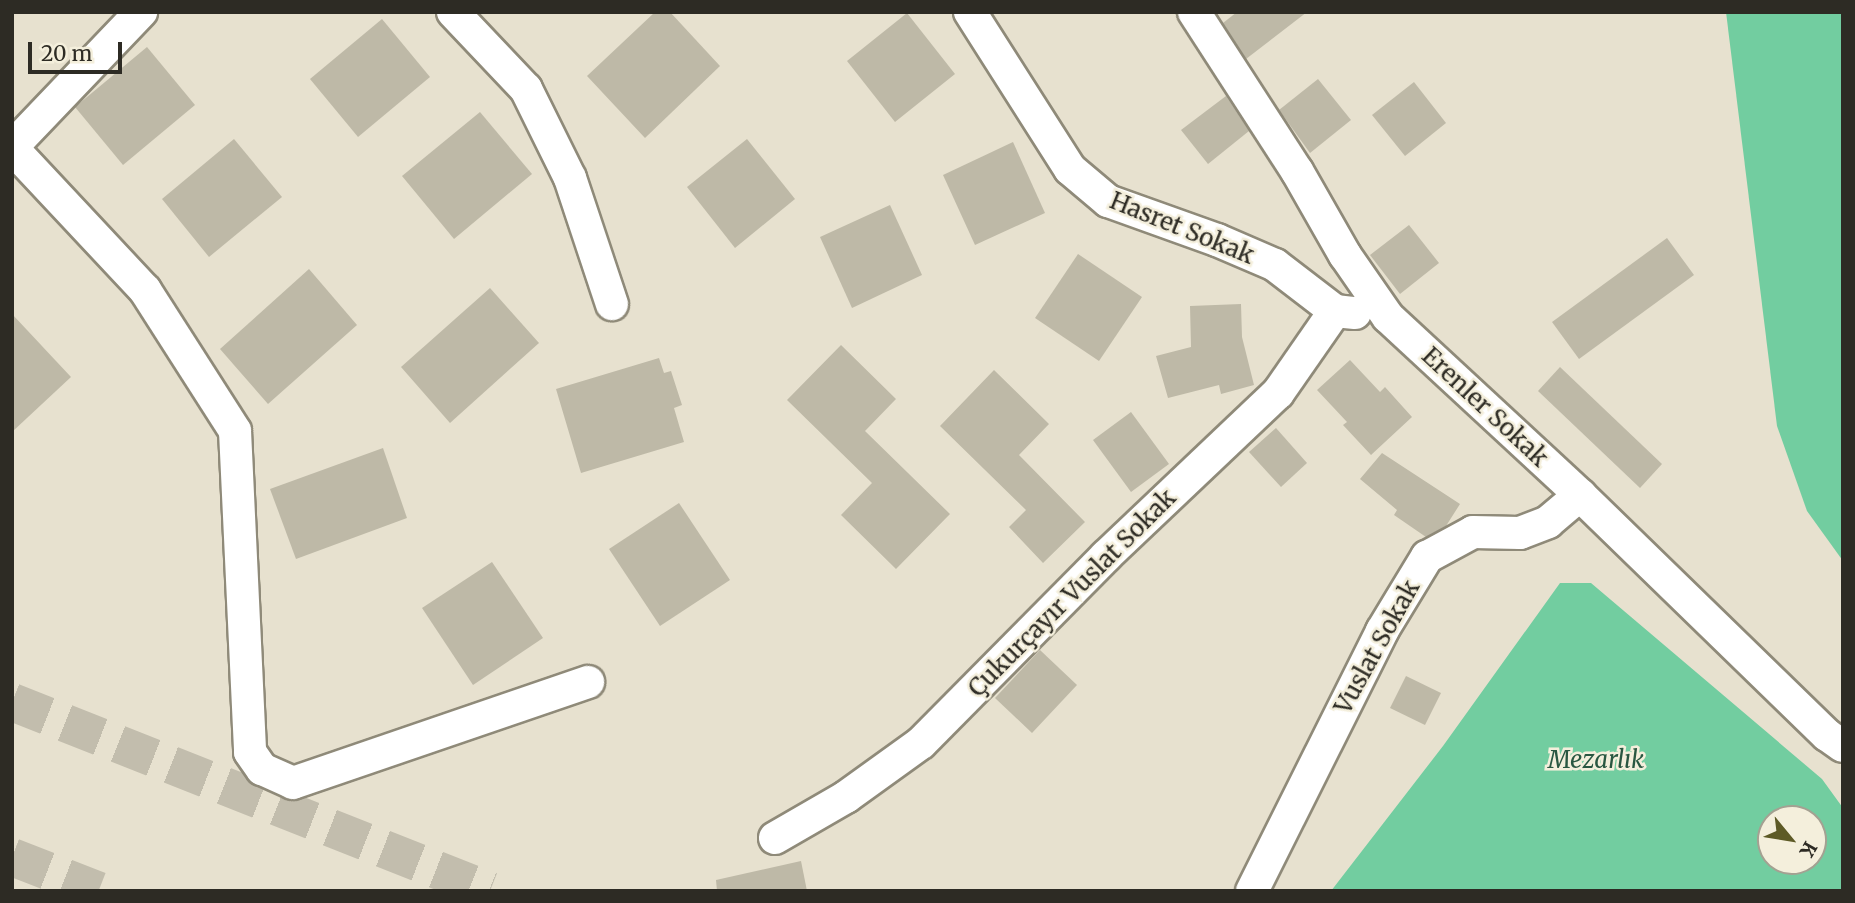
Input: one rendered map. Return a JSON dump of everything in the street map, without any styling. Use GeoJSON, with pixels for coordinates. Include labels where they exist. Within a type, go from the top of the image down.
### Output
{"type":"FeatureCollection","features":[{"type":"Feature","properties":{"kind":"street"},"geometry":{"type":"LineString","coordinates":[[141,12],[12,147],[145,290],[235,431],[250,752],[262,769],[293,782],[588,682]]}},
{"type":"Feature","properties":{"kind":"street"},"geometry":{"type":"LineString","coordinates":[[453,12],[526,89],[569,178],[612,304]]}},
{"type":"Feature","properties":{"kind":"street","name":"Hasret Sokak"},"geometry":{"type":"LineString","coordinates":[[970,12],[1070,169],[1108,201],[1217,240],[1275,265],[1335,311]]}},
{"type":"Feature","properties":{"kind":"street","name":"Erenler Sokak"},"geometry":{"type":"LineString","coordinates":[[1194,12],[1297,171],[1345,255],[1388,317],[1580,495],[1827,736],[1843,746]]}},
{"type":"Feature","properties":{"kind":"street"},"geometry":{"type":"LineString","coordinates":[[1335,311],[1388,317]]}},
{"type":"Feature","properties":{"kind":"street","name":"Çukurçayır Vuslat Sokak"},"geometry":{"type":"LineString","coordinates":[[775,838],[846,797],[921,743],[1106,556],[1278,393],[1335,311]]}},
{"type":"Feature","properties":{"kind":"street","name":"Vuslat Sokak"},"geometry":{"type":"LineString","coordinates":[[1252,891],[1382,631],[1427,557],[1473,532],[1520,533],[1548,522],[1580,495]]}},
{"type":"Feature","properties":{"kind":"green space"},"geometry":{"type":"Polygon","coordinates":[[[1726,12],[1843,12],[1843,561],[1807,511],[1777,426],[1726,12]]]}},
{"type":"Feature","properties":{"kind":"green space","name":"Mezarlık"},"geometry":{"type":"Polygon","coordinates":[[[1560,583],[1591,583],[1822,779],[1843,808],[1843,891],[1331,891],[1443,746],[1560,583]]]}},
{"type":"Feature","properties":{"kind":"building"},"geometry":{"type":"Polygon","coordinates":[[[655,12],[670,12],[720,66],[645,138],[587,76],[655,12]]]}},
{"type":"Feature","properties":{"kind":"building"},"geometry":{"type":"Polygon","coordinates":[[[1237,12],[1307,12],[1246,59],[1223,23],[1237,12]]]}},
{"type":"Feature","properties":{"kind":"building"},"geometry":{"type":"Polygon","coordinates":[[[907,13],[955,74],[895,122],[847,61],[907,13]]]}},
{"type":"Feature","properties":{"kind":"building"},"geometry":{"type":"Polygon","coordinates":[[[382,19],[430,77],[358,137],[310,79],[382,19]]]}},
{"type":"Feature","properties":{"kind":"building"},"geometry":{"type":"Polygon","coordinates":[[[147,47],[195,105],[123,165],[75,107],[147,47]]]}},
{"type":"Feature","properties":{"kind":"building"},"geometry":{"type":"Polygon","coordinates":[[[1318,79],[1351,120],[1310,153],[1279,110],[1318,79]]]}},
{"type":"Feature","properties":{"kind":"building"},"geometry":{"type":"Polygon","coordinates":[[[1414,82],[1446,123],[1405,156],[1372,115],[1414,82]]]}},
{"type":"Feature","properties":{"kind":"building"},"geometry":{"type":"Polygon","coordinates":[[[1226,96],[1249,131],[1208,164],[1181,130],[1226,96]]]}},
{"type":"Feature","properties":{"kind":"building"},"geometry":{"type":"Polygon","coordinates":[[[480,112],[532,174],[454,239],[402,176],[480,112]]]}},
{"type":"Feature","properties":{"kind":"building"},"geometry":{"type":"Polygon","coordinates":[[[234,139],[282,197],[209,257],[162,199],[234,139]]]}},
{"type":"Feature","properties":{"kind":"building"},"geometry":{"type":"Polygon","coordinates":[[[747,139],[795,199],[735,248],[687,187],[747,139]]]}},
{"type":"Feature","properties":{"kind":"building"},"geometry":{"type":"Polygon","coordinates":[[[1013,142],[1045,213],[975,245],[943,175],[1013,142]]]}},
{"type":"Feature","properties":{"kind":"building"},"geometry":{"type":"Polygon","coordinates":[[[890,205],[922,275],[852,308],[820,237],[890,205]]]}},
{"type":"Feature","properties":{"kind":"building"},"geometry":{"type":"Polygon","coordinates":[[[1409,225],[1439,263],[1400,294],[1370,255],[1409,225]]]}},
{"type":"Feature","properties":{"kind":"building"},"geometry":{"type":"Polygon","coordinates":[[[1667,238],[1694,275],[1579,359],[1552,322],[1667,238]]]}},
{"type":"Feature","properties":{"kind":"building"},"geometry":{"type":"Polygon","coordinates":[[[1078,254],[1142,297],[1099,361],[1035,318],[1078,254]]]}},
{"type":"Feature","properties":{"kind":"building"},"geometry":{"type":"Polygon","coordinates":[[[309,269],[357,325],[268,404],[220,349],[309,269]]]}},
{"type":"Feature","properties":{"kind":"building"},"geometry":{"type":"Polygon","coordinates":[[[490,288],[539,343],[450,423],[401,367],[490,288]]]}},
{"type":"Feature","properties":{"kind":"building"},"geometry":{"type":"Polygon","coordinates":[[[1241,304],[1242,337],[1254,385],[1221,394],[1219,385],[1168,398],[1156,356],[1191,347],[1190,306],[1241,304]]]}},
{"type":"Feature","properties":{"kind":"building"},"geometry":{"type":"Polygon","coordinates":[[[12,314],[71,377],[12,432],[12,314]]]}},
{"type":"Feature","properties":{"kind":"building"},"geometry":{"type":"Polygon","coordinates":[[[841,345],[896,399],[865,431],[950,514],[896,569],[841,515],[872,483],[787,400],[841,345]]]}},
{"type":"Feature","properties":{"kind":"building"},"geometry":{"type":"Polygon","coordinates":[[[659,358],[664,373],[671,371],[682,405],[674,408],[684,442],[581,473],[556,389],[659,358]]]}},
{"type":"Feature","properties":{"kind":"building"},"geometry":{"type":"Polygon","coordinates":[[[1350,360],[1380,392],[1385,387],[1412,417],[1371,455],[1343,425],[1347,422],[1317,390],[1350,360]]]}},
{"type":"Feature","properties":{"kind":"building"},"geometry":{"type":"Polygon","coordinates":[[[1560,367],[1662,464],[1640,488],[1538,391],[1560,367]]]}},
{"type":"Feature","properties":{"kind":"building"},"geometry":{"type":"Polygon","coordinates":[[[994,370],[1049,424],[1019,455],[1085,522],[1043,563],[1009,527],[1026,510],[940,426],[994,370]]]}},
{"type":"Feature","properties":{"kind":"building"},"geometry":{"type":"Polygon","coordinates":[[[1131,412],[1169,464],[1131,492],[1093,440],[1131,412]]]}},
{"type":"Feature","properties":{"kind":"building"},"geometry":{"type":"Polygon","coordinates":[[[1276,428],[1307,463],[1281,487],[1249,452],[1276,428]]]}},
{"type":"Feature","properties":{"kind":"building"},"geometry":{"type":"Polygon","coordinates":[[[383,448],[407,518],[296,559],[270,489],[383,448]]]}},
{"type":"Feature","properties":{"kind":"building"},"geometry":{"type":"Polygon","coordinates":[[[1382,453],[1460,504],[1446,526],[1426,537],[1394,515],[1397,510],[1360,479],[1382,453]]]}},
{"type":"Feature","properties":{"kind":"building"},"geometry":{"type":"Polygon","coordinates":[[[679,503],[730,580],[660,626],[609,549],[679,503]]]}},
{"type":"Feature","properties":{"kind":"building"},"geometry":{"type":"Polygon","coordinates":[[[492,562],[543,638],[473,685],[422,608],[492,562]]]}},
{"type":"Feature","properties":{"kind":"building"},"geometry":{"type":"Polygon","coordinates":[[[1040,650],[1077,685],[1032,733],[995,698],[1040,650]]]}},
{"type":"Feature","properties":{"kind":"building"},"geometry":{"type":"Polygon","coordinates":[[[1406,676],[1441,693],[1425,725],[1390,708],[1406,676]]]}},
{"type":"Feature","properties":{"kind":"building"},"geometry":{"type":"Polygon","coordinates":[[[801,861],[807,891],[717,891],[716,880],[801,861]]]}},
{"type":"Feature","properties":{"kind":"tunnel"},"geometry":{"type":"LineString","coordinates":[[12,702],[490,891]]}},
{"type":"Feature","properties":{"kind":"tunnel"},"geometry":{"type":"LineString","coordinates":[[12,857],[99,891]]}}]}
